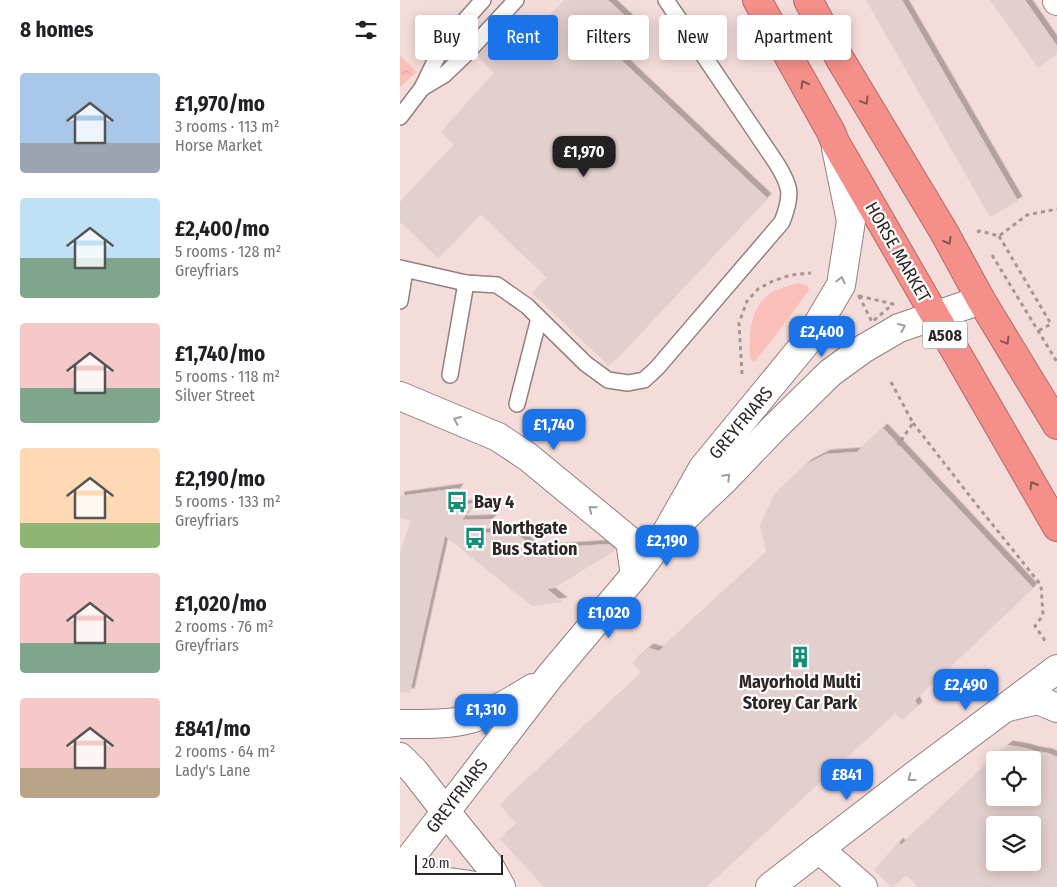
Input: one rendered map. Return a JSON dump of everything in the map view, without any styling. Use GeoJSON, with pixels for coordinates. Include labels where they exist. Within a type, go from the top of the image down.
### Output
{"type":"FeatureCollection","features":[{"type":"Feature","properties":{"kind":"highway","name":"HORSE MARKET"},"geometry":{"type":"LineString","coordinates":[[758,0],[835,142],[1057,527]]}},
{"type":"Feature","properties":{"kind":"highway","name":"A508"},"geometry":{"type":"LineString","coordinates":[[808,0],[840,59],[944,232],[981,300],[1057,425]]}},
{"type":"Feature","properties":{"kind":"street","name":"GREYFRIARS"},"geometry":{"type":"LineString","coordinates":[[400,871],[550,676],[635,574],[665,534],[704,468],[809,340],[840,285],[851,221],[835,142]]}},
{"type":"Feature","properties":{"kind":"street","name":"GREYFRIARS"},"geometry":{"type":"LineString","coordinates":[[665,534],[725,479],[830,373],[863,349],[899,328],[981,300]]}},
{"type":"Feature","properties":{"kind":"street"},"geometry":{"type":"LineString","coordinates":[[400,396],[498,437],[528,457],[630,540],[635,574]]}},
{"type":"Feature","properties":{"kind":"street"},"geometry":{"type":"LineString","coordinates":[[770,887],[1057,669]]}},
{"type":"Feature","properties":{"kind":"street"},"geometry":{"type":"LineString","coordinates":[[400,724],[469,720],[501,708],[550,676]]}},
{"type":"Feature","properties":{"kind":"street"},"geometry":{"type":"LineString","coordinates":[[1007,707],[1038,700],[1057,708]]}},
{"type":"Feature","properties":{"kind":"street"},"geometry":{"type":"LineString","coordinates":[[407,764],[489,865],[502,887]]}},
{"type":"Feature","properties":{"kind":"street"},"geometry":{"type":"LineString","coordinates":[[818,849],[863,887]]}},
{"type":"Feature","properties":{"kind":"street"},"geometry":{"type":"LineString","coordinates":[[406,887],[434,882],[451,882],[479,887]]}},
{"type":"Feature","properties":{"kind":"lane"},"geometry":{"type":"LineString","coordinates":[[400,117],[422,88],[439,53],[483,0]]}},
{"type":"Feature","properties":{"kind":"lane"},"geometry":{"type":"LineString","coordinates":[[422,88],[444,75],[465,56],[516,0]]}},
{"type":"Feature","properties":{"kind":"lane"},"geometry":{"type":"LineString","coordinates":[[400,301],[402,269],[466,283],[497,284],[527,306],[586,364],[608,380],[628,383],[644,380],[657,368],[782,222],[788,207],[790,191],[783,174],[666,0]]}},
{"type":"Feature","properties":{"kind":"lane"},"geometry":{"type":"LineString","coordinates":[[450,376],[466,283]]}},
{"type":"Feature","properties":{"kind":"lane"},"geometry":{"type":"LineString","coordinates":[[517,404],[539,318]]}},
{"type":"Feature","properties":{"kind":"path"},"geometry":{"type":"LineString","coordinates":[[999,236],[1027,215],[1057,209]]}},
{"type":"Feature","properties":{"kind":"path"},"geometry":{"type":"LineString","coordinates":[[975,233],[980,231],[999,236],[1051,324],[1038,330]]}},
{"type":"Feature","properties":{"kind":"path"},"geometry":{"type":"LineString","coordinates":[[992,256],[1057,362]]}},
{"type":"Feature","properties":{"kind":"path"},"geometry":{"type":"LineString","coordinates":[[741,379],[740,323],[747,301],[758,289],[773,281],[791,275],[811,274]]}},
{"type":"Feature","properties":{"kind":"path"},"geometry":{"type":"LineString","coordinates":[[891,382],[913,422],[1041,585],[1043,615],[1035,626],[1046,642]]}},
{"type":"Feature","properties":{"kind":"path"},"geometry":{"type":"LineString","coordinates":[[898,444],[913,422]]}},
{"type":"Feature","properties":{"kind":"shaded area"},"geometry":{"type":"Polygon","coordinates":[[[400,0],[1057,0],[1057,887],[400,887],[400,0]]]}},
{"type":"Feature","properties":{"kind":"green space"},"geometry":{"type":"Polygon","coordinates":[[[400,55],[417,72],[400,87],[400,55]]]}},
{"type":"Feature","properties":{"kind":"green space"},"geometry":{"type":"Polygon","coordinates":[[[798,283],[807,285],[809,290],[754,362],[750,358],[750,336],[757,308],[769,294],[798,283]]]}},
{"type":"Feature","properties":{"kind":"building"},"geometry":{"type":"Polygon","coordinates":[[[565,0],[608,0],[624,15],[568,15],[568,60],[621,60],[767,198],[609,366],[532,293],[547,278],[480,214],[438,258],[400,222],[400,202],[454,145],[441,132],[494,73],[478,55],[488,44],[488,60],[558,60],[558,15],[550,15],[565,0]]]}},
{"type":"Feature","properties":{"kind":"building"},"geometry":{"type":"Polygon","coordinates":[[[866,0],[902,0],[1018,201],[990,217],[866,0]]]}},
{"type":"Feature","properties":{"kind":"building"},"geometry":{"type":"Polygon","coordinates":[[[990,0],[1025,0],[1057,46],[1057,54],[1038,68],[990,0]]]}},
{"type":"Feature","properties":{"kind":"building","name":"Mayorhold Multi Storey Car Park"},"geometry":{"type":"Polygon","coordinates":[[[883,428],[1033,588],[915,700],[918,706],[902,720],[895,713],[706,887],[544,887],[500,839],[517,824],[500,805],[642,673],[632,663],[649,648],[659,651],[766,553],[760,525],[774,495],[807,464],[826,454],[857,452],[883,428]]]}},
{"type":"Feature","properties":{"kind":"building","name":"Northgate Bus Station"},"geometry":{"type":"Polygon","coordinates":[[[459,488],[445,508],[475,503],[462,520],[492,519],[479,533],[515,532],[535,549],[609,544],[616,550],[554,588],[547,589],[563,602],[532,606],[445,536],[410,693],[400,692],[400,552],[411,521],[400,517],[400,496],[459,488]]]}},
{"type":"Feature","properties":{"kind":"building"},"geometry":{"type":"Polygon","coordinates":[[[1008,745],[1035,751],[1002,751],[1008,745]]]}},
{"type":"Feature","properties":{"kind":"building"},"geometry":{"type":"Polygon","coordinates":[[[1041,752],[1057,757],[1057,887],[918,887],[907,875],[891,887],[874,870],[899,842],[901,845],[986,766],[986,806],[1041,806],[1041,752]]]}},
{"type":"Feature","properties":{"kind":"place","name":"Bay 4"},"geometry":{"type":"Point","coordinates":[457,502]}},
{"type":"Feature","properties":{"kind":"place","name":"Northgate Bus Station"},"geometry":{"type":"Point","coordinates":[475,538]}},
{"type":"Feature","properties":{"kind":"place","name":"Mayorhold Multi Storey Car Park"},"geometry":{"type":"Point","coordinates":[800,657]}}]}
